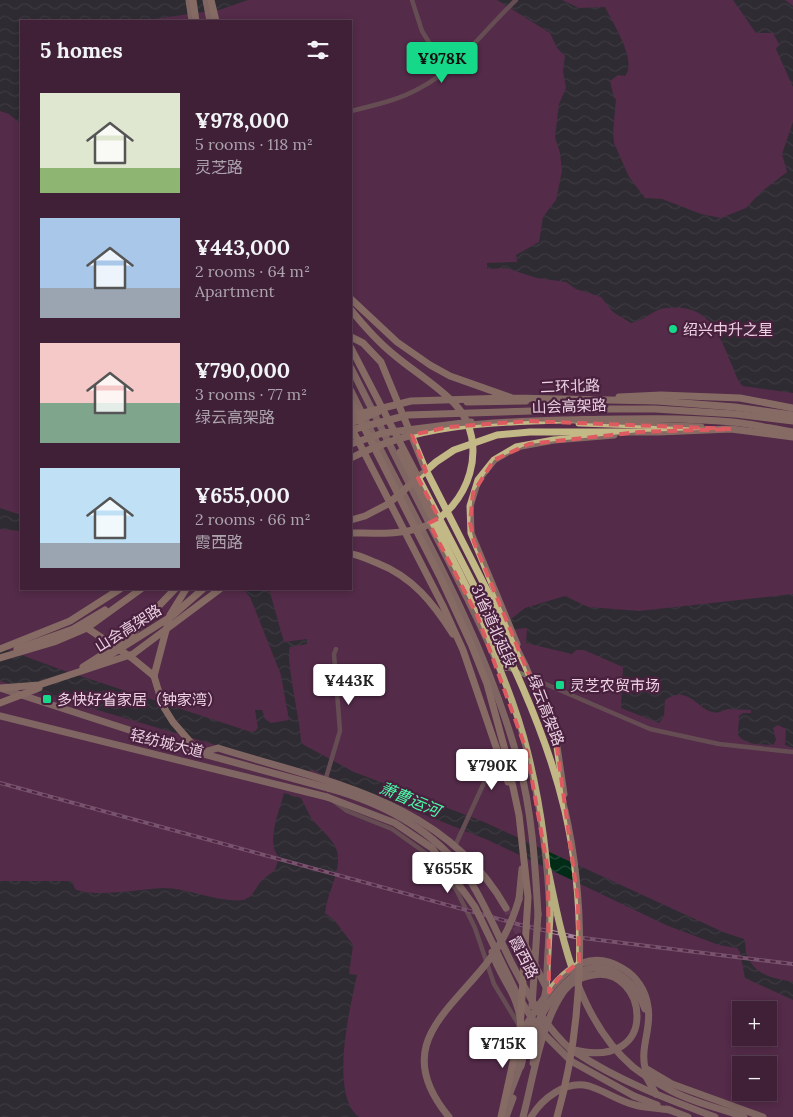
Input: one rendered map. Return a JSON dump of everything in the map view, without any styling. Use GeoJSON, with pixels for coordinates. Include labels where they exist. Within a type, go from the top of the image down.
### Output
{"type":"FeatureCollection","features":[{"type":"Feature","properties":{"kind":"highway"},"geometry":{"type":"LineString","coordinates":[[193,0],[195,20]]}},
{"type":"Feature","properties":{"kind":"highway"},"geometry":{"type":"LineString","coordinates":[[211,0],[212,20]]}},
{"type":"Feature","properties":{"kind":"highway"},"geometry":{"type":"LineString","coordinates":[[352,300],[397,342],[430,365],[450,376],[512,398]]}},
{"type":"Feature","properties":{"kind":"highway"},"geometry":{"type":"LineString","coordinates":[[352,311],[372,335],[393,354],[456,405],[470,433],[473,463],[468,483],[456,503],[443,516],[422,527],[400,531],[352,533]]}},
{"type":"Feature","properties":{"kind":"highway"},"geometry":{"type":"LineString","coordinates":[[352,337],[363,344],[381,362],[424,466],[525,665]]}},
{"type":"Feature","properties":{"kind":"highway","name":"绿云高架路"},"geometry":{"type":"LineString","coordinates":[[352,350],[521,680],[545,742],[565,812],[578,901],[580,962],[572,1044],[564,1095],[557,1117]]}},
{"type":"Feature","properties":{"kind":"highway","name":"二环北路"},"geometry":{"type":"LineString","coordinates":[[352,422],[374,413],[414,402],[572,400],[661,395],[740,398],[793,408]]}},
{"type":"Feature","properties":{"kind":"highway"},"geometry":{"type":"LineString","coordinates":[[352,416],[411,401],[512,398],[658,401],[735,407],[793,415]]}},
{"type":"Feature","properties":{"kind":"highway"},"geometry":{"type":"LineString","coordinates":[[352,404],[442,579],[471,644],[487,684],[503,740],[519,815],[528,897],[520,1030],[503,1115]]}},
{"type":"Feature","properties":{"kind":"highway","name":"山会高架路"},"geometry":{"type":"LineString","coordinates":[[352,428],[408,415],[593,409],[682,410],[793,420]]}},
{"type":"Feature","properties":{"kind":"highway","name":"山会高架路"},"geometry":{"type":"LineString","coordinates":[[352,458],[398,438],[448,427],[515,422],[649,418],[733,422],[793,432]]}},
{"type":"Feature","properties":{"kind":"highway"},"geometry":{"type":"LineString","coordinates":[[352,444],[383,432],[462,422],[510,421],[642,424],[732,429],[793,438]]}},
{"type":"Feature","properties":{"kind":"highway"},"geometry":{"type":"LineString","coordinates":[[404,474],[400,452],[405,440],[416,428]]}},
{"type":"Feature","properties":{"kind":"highway"},"geometry":{"type":"LineString","coordinates":[[352,520],[365,516],[388,504],[436,462],[454,450],[497,435],[530,432],[640,432],[731,429],[793,438]]}},
{"type":"Feature","properties":{"kind":"highway"},"geometry":{"type":"LineString","coordinates":[[352,430],[443,606],[463,650],[519,815]]}},
{"type":"Feature","properties":{"kind":"highway"},"geometry":{"type":"LineString","coordinates":[[578,901],[556,740],[496,589],[474,542],[470,523],[470,506],[478,480],[494,460],[516,447],[554,440],[640,432]]}},
{"type":"Feature","properties":{"kind":"highway"},"geometry":{"type":"LineString","coordinates":[[400,452],[506,668]]}},
{"type":"Feature","properties":{"kind":"highway"},"geometry":{"type":"LineString","coordinates":[[352,554],[390,568],[413,582],[433,602],[463,650]]}},
{"type":"Feature","properties":{"kind":"highway"},"geometry":{"type":"LineString","coordinates":[[1,654],[70,621],[118,590]]}},
{"type":"Feature","properties":{"kind":"highway","name":"山会高架路"},"geometry":{"type":"LineString","coordinates":[[1,654],[73,629],[134,590]]}},
{"type":"Feature","properties":{"kind":"highway"},"geometry":{"type":"LineString","coordinates":[[1,654],[25,651],[87,628],[140,590]]}},
{"type":"Feature","properties":{"kind":"highway"},"geometry":{"type":"LineString","coordinates":[[0,702],[71,675],[127,639],[174,590]]}},
{"type":"Feature","properties":{"kind":"highway"},"geometry":{"type":"LineString","coordinates":[[185,590],[170,615],[155,679],[163,706],[173,722],[200,753]]}},
{"type":"Feature","properties":{"kind":"highway","name":"山会高架路"},"geometry":{"type":"LineString","coordinates":[[88,669],[132,644],[172,616],[202,590]]}},
{"type":"Feature","properties":{"kind":"highway"},"geometry":{"type":"LineString","coordinates":[[0,688],[39,685],[133,654],[218,590]]}},
{"type":"Feature","properties":{"kind":"highway"},"geometry":{"type":"LineString","coordinates":[[87,628],[155,679]]}},
{"type":"Feature","properties":{"kind":"main road"},"geometry":{"type":"LineString","coordinates":[[189,0],[195,20]]}},
{"type":"Feature","properties":{"kind":"main road"},"geometry":{"type":"LineString","coordinates":[[206,0],[212,20]]}},
{"type":"Feature","properties":{"kind":"main road","name":"31省道北延段"},"geometry":{"type":"LineString","coordinates":[[352,370],[477,615],[504,683],[527,752],[542,819],[548,870],[550,915],[547,972],[533,1064],[518,1117]]}},
{"type":"Feature","properties":{"kind":"main road"},"geometry":{"type":"LineString","coordinates":[[352,393],[466,620],[501,705],[518,762],[529,816],[538,914],[535,983],[518,1067],[503,1115]]}},
{"type":"Feature","properties":{"kind":"main road"},"geometry":{"type":"LineString","coordinates":[[0,688],[44,700],[200,753],[218,748],[284,773],[326,782],[400,808],[422,820],[481,870],[506,908]]}},
{"type":"Feature","properties":{"kind":"main road"},"geometry":{"type":"LineString","coordinates":[[449,1117],[437,1102],[429,1085],[426,1069],[428,1039],[443,1012],[486,964],[499,945],[512,921],[523,875],[518,810],[501,705]]}},
{"type":"Feature","properties":{"kind":"main road","name":"轻纺城大道"},"geometry":{"type":"LineString","coordinates":[[0,716],[327,797]]}},
{"type":"Feature","properties":{"kind":"main road","name":"霞西路"},"geometry":{"type":"LineString","coordinates":[[326,782],[398,814],[436,840],[468,877],[531,1004],[553,1033],[570,1048],[598,1067],[635,1086],[715,1117]]}},
{"type":"Feature","properties":{"kind":"main road","name":"霞西路"},"geometry":{"type":"LineString","coordinates":[[327,797],[395,823],[432,848],[462,886],[475,907],[518,996],[538,1028],[570,1061],[634,1096],[688,1117]]}},
{"type":"Feature","properties":{"kind":"main road"},"geometry":{"type":"LineString","coordinates":[[548,870],[568,956],[584,997],[609,1040],[633,1066],[670,1091],[744,1117]]}},
{"type":"Feature","properties":{"kind":"main road"},"geometry":{"type":"LineString","coordinates":[[485,930],[494,961],[512,994],[520,1020],[522,1041],[518,1067]]}},
{"type":"Feature","properties":{"kind":"main road"},"geometry":{"type":"LineString","coordinates":[[523,942],[549,992]]}},
{"type":"Feature","properties":{"kind":"main road"},"geometry":{"type":"LineString","coordinates":[[522,1031],[558,978],[583,963],[597,960],[614,964],[631,973],[644,992],[649,1009],[644,1045],[645,1068],[672,1084],[763,1117]]}},
{"type":"Feature","properties":{"kind":"main road"},"geometry":{"type":"LineString","coordinates":[[503,1115],[534,1028],[550,1004],[572,977],[597,968],[612,970],[626,978],[639,992],[645,1009],[646,1021],[639,1060],[647,1082],[656,1094]]}},
{"type":"Feature","properties":{"kind":"main road"},"geometry":{"type":"LineString","coordinates":[[523,1117],[549,1017],[562,993],[583,976],[597,974],[614,977],[630,991],[638,1010],[637,1025],[629,1041],[615,1050],[596,1054],[570,1048]]}},
{"type":"Feature","properties":{"kind":"main road"},"geometry":{"type":"LineString","coordinates":[[531,1117],[539,1104],[557,1092],[571,1086],[587,1086],[634,1105],[670,1110]]}},
{"type":"Feature","properties":{"kind":"street"},"geometry":{"type":"LineString","coordinates":[[412,0],[422,31],[446,70]]}},
{"type":"Feature","properties":{"kind":"street"},"geometry":{"type":"LineString","coordinates":[[352,111],[395,99],[422,88],[446,70],[516,0]]}},
{"type":"Feature","properties":{"kind":"street"},"geometry":{"type":"LineString","coordinates":[[326,782],[340,731],[334,654],[336,648]]}},
{"type":"Feature","properties":{"kind":"street"},"geometry":{"type":"LineString","coordinates":[[506,668],[650,730],[719,744],[793,752]]}},
{"type":"Feature","properties":{"kind":"street"},"geometry":{"type":"LineString","coordinates":[[455,846],[494,763]]}},
{"type":"Feature","properties":{"kind":"street"},"geometry":{"type":"LineString","coordinates":[[327,797],[346,810],[392,829],[427,854],[456,889],[474,928],[494,984],[522,1031],[503,1115]]}},
{"type":"Feature","properties":{"kind":"highlighted area"},"geometry":{"type":"Polygon","coordinates":[[[529,421],[731,429],[639,432],[529,444],[494,460],[473,493],[470,523],[474,542],[556,740],[578,901],[579,962],[558,979],[549,992],[548,870],[527,752],[477,615],[429,523],[439,518],[418,478],[426,471],[412,435],[448,427],[529,421]]]}},
{"type":"Feature","properties":{"kind":"water"},"geometry":{"type":"Polygon","coordinates":[[[0,0],[248,0],[219,10],[146,20],[20,20],[20,123],[9,114],[0,111],[0,0]]]}},
{"type":"Feature","properties":{"kind":"water"},"geometry":{"type":"Polygon","coordinates":[[[497,0],[562,0],[579,8],[605,7],[622,41],[628,61],[628,69],[625,76],[618,75],[610,81],[614,98],[616,99],[614,143],[629,177],[645,198],[662,199],[701,214],[721,218],[746,208],[761,192],[787,172],[782,154],[793,122],[793,393],[743,386],[738,379],[722,341],[710,322],[692,310],[681,308],[661,309],[631,323],[613,312],[601,297],[576,289],[566,282],[537,278],[506,268],[487,269],[487,263],[517,262],[516,255],[539,242],[543,217],[556,200],[562,171],[560,153],[555,137],[559,104],[566,88],[563,71],[565,56],[557,48],[550,33],[497,0]]]}},
{"type":"Feature","properties":{"kind":"water"},"geometry":{"type":"Polygon","coordinates":[[[733,0],[785,0],[793,6],[793,87],[776,49],[779,44],[773,33],[756,33],[733,0]]]}},
{"type":"Feature","properties":{"kind":"water"},"geometry":{"type":"Polygon","coordinates":[[[0,508],[20,515],[20,531],[0,529],[0,508]]]}},
{"type":"Feature","properties":{"kind":"water","name":"萧曹运河"},"geometry":{"type":"Polygon","coordinates":[[[244,590],[269,590],[284,642],[307,639],[307,644],[290,647],[289,654],[301,742],[304,745],[354,772],[484,822],[723,932],[744,939],[746,953],[755,968],[765,975],[793,982],[793,1000],[745,978],[740,952],[737,948],[719,945],[666,925],[488,840],[312,770],[307,772],[0,681],[0,647],[62,670],[254,732],[258,728],[255,710],[262,710],[265,719],[271,723],[289,720],[281,675],[250,597],[244,590]]]}},
{"type":"Feature","properties":{"kind":"water"},"geometry":{"type":"Polygon","coordinates":[[[793,594],[793,748],[785,745],[786,729],[778,725],[773,728],[776,740],[773,745],[754,744],[741,739],[738,735],[739,716],[743,713],[751,713],[751,710],[728,709],[715,712],[707,710],[687,696],[680,695],[665,700],[664,716],[659,723],[621,708],[623,667],[584,650],[576,650],[572,654],[526,643],[527,628],[508,630],[506,623],[525,608],[565,596],[588,607],[639,611],[793,594]]]}},
{"type":"Feature","properties":{"kind":"water"},"geometry":{"type":"Polygon","coordinates":[[[284,793],[301,798],[312,819],[330,838],[338,855],[336,874],[325,913],[335,921],[353,945],[349,974],[357,975],[347,1028],[343,1071],[345,1090],[350,1106],[359,1117],[0,1117],[0,881],[72,881],[75,889],[93,893],[163,888],[183,890],[214,898],[244,900],[251,896],[261,881],[275,870],[279,857],[275,851],[273,835],[284,793]]]}},
{"type":"Feature","properties":{"kind":"tunnel"},"geometry":{"type":"LineString","coordinates":[[506,908],[523,942]]}},
{"type":"Feature","properties":{"kind":"railway"},"geometry":{"type":"LineString","coordinates":[[0,783],[521,925],[575,937],[793,964]]}},
{"type":"Feature","properties":{"kind":"place","name":"绍兴中升之星"},"geometry":{"type":"Point","coordinates":[673,329]}},
{"type":"Feature","properties":{"kind":"place","name":"灵芝农贸市场"},"geometry":{"type":"Point","coordinates":[560,685]}},
{"type":"Feature","properties":{"kind":"place","name":"多快好省家居（钟家湾）"},"geometry":{"type":"Point","coordinates":[47,699]}}]}
